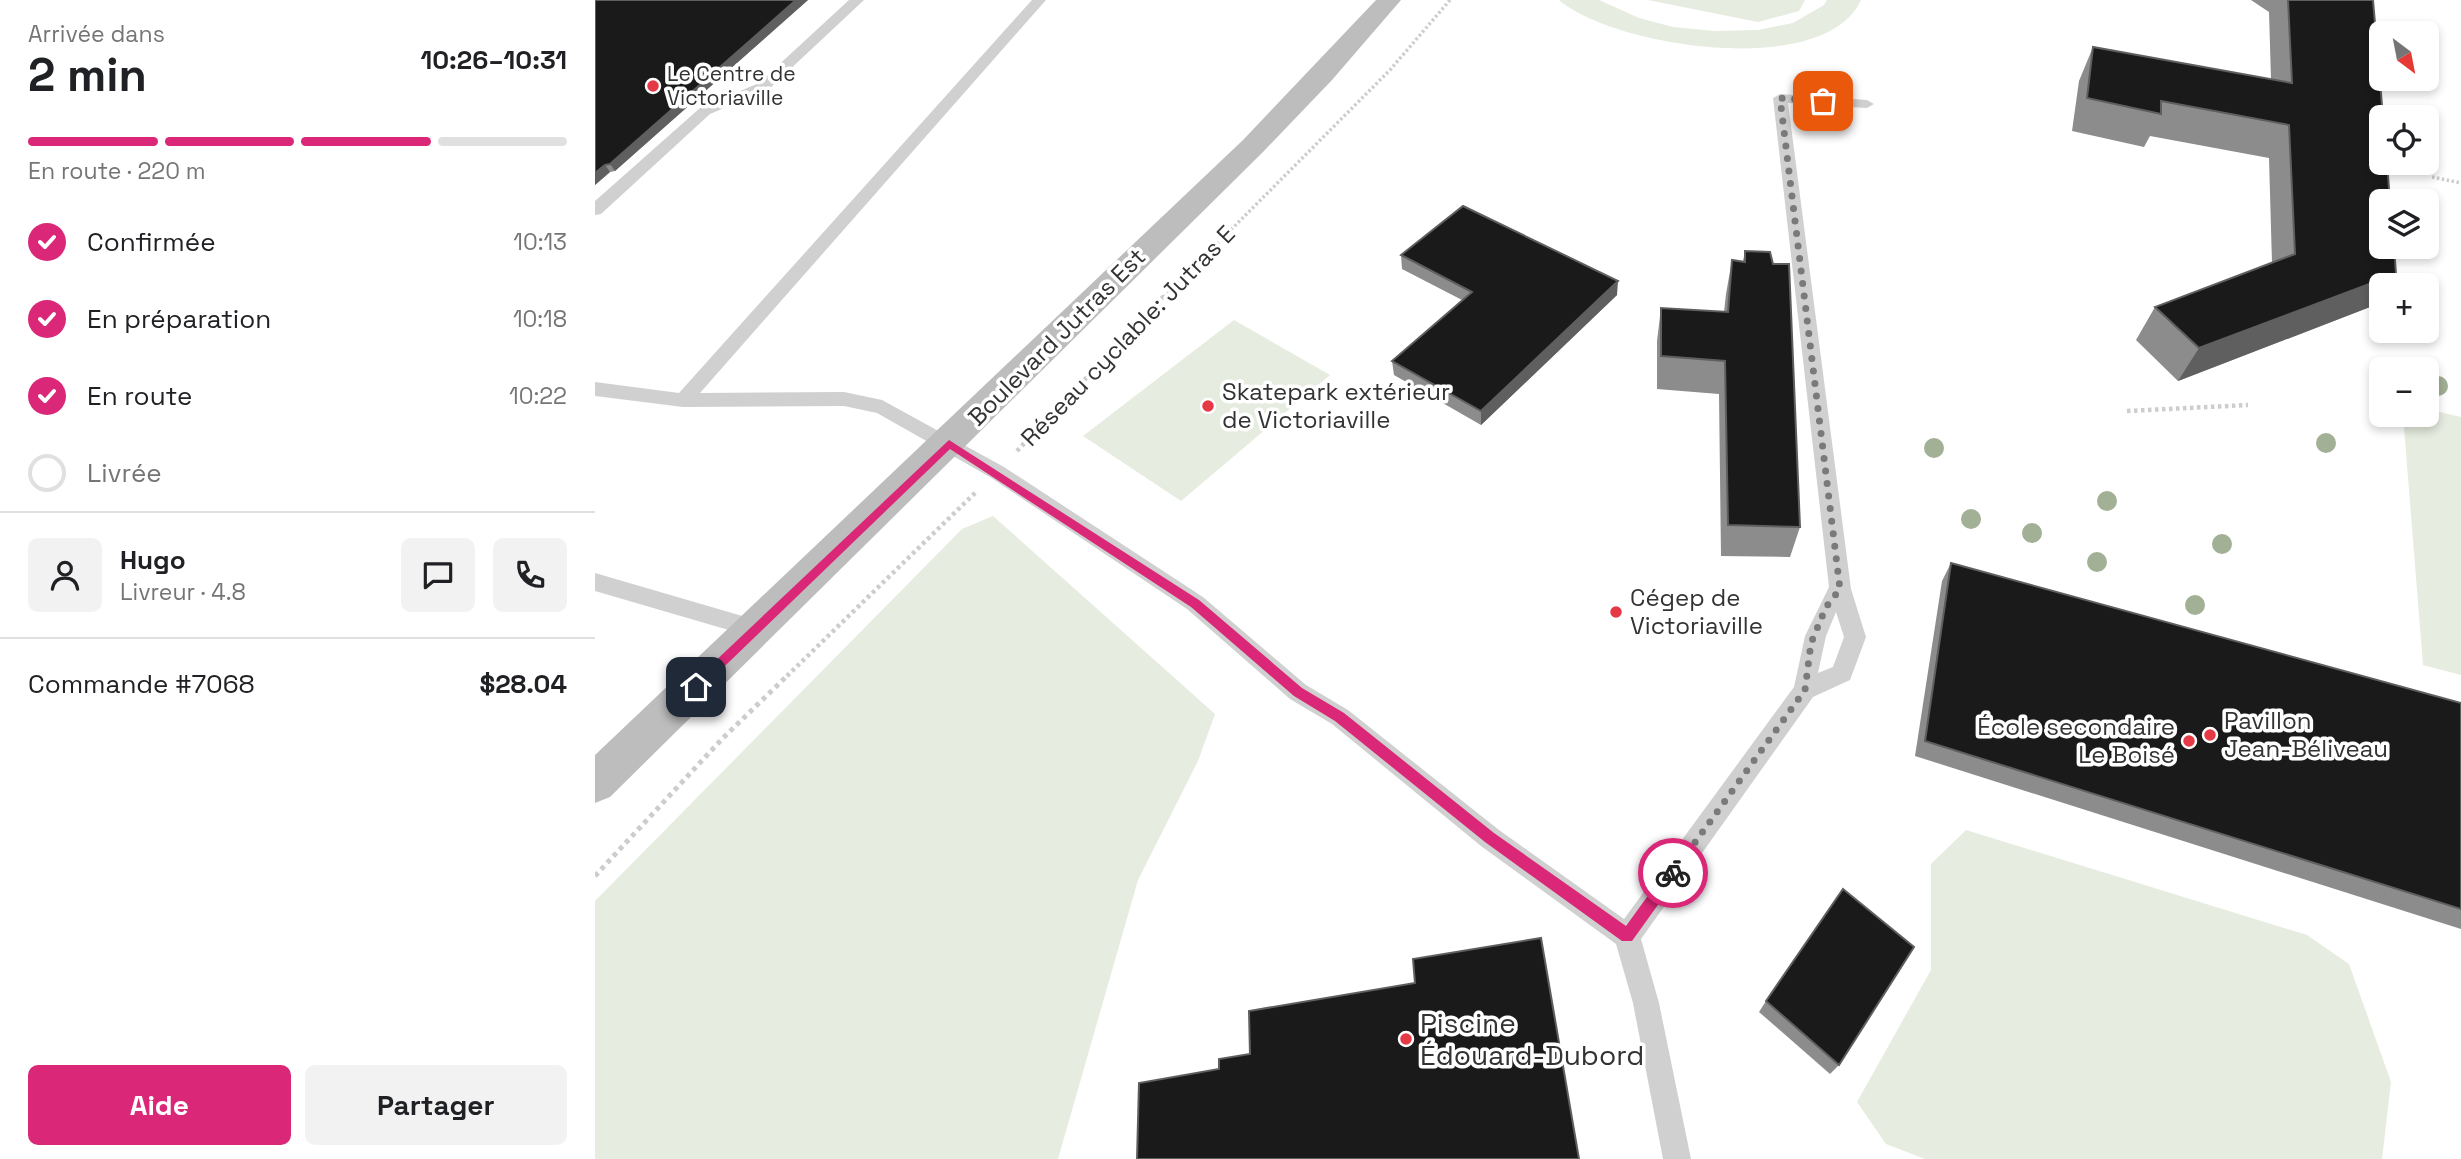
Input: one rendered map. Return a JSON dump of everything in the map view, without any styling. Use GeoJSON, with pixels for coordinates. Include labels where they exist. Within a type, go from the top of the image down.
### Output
{"type":"FeatureCollection","features":[{"type":"Feature","properties":{"kind":"main road","name":"Boulevard Jutras Est"},"geometry":{"type":"LineString","coordinates":[[595,783],[949,444],[1265,132],[1389,0]]}},
{"type":"Feature","properties":{"kind":"lane"},"geometry":{"type":"LineString","coordinates":[[595,210],[705,111],[724,101],[752,94],[764,86],[857,0]]}},
{"type":"Feature","properties":{"kind":"lane"},"geometry":{"type":"LineString","coordinates":[[683,400],[1039,0]]}},
{"type":"Feature","properties":{"kind":"lane"},"geometry":{"type":"LineString","coordinates":[[1805,690],[1842,673],[1855,637],[1840,589],[1780,98],[1867,104]]}},
{"type":"Feature","properties":{"kind":"lane"},"geometry":{"type":"LineString","coordinates":[[595,389],[683,400],[844,399],[882,407],[997,472],[1195,603],[1298,692],[1340,717],[1490,838],[1627,936],[1646,1003],[1677,1159]]}},
{"type":"Feature","properties":{"kind":"lane"},"geometry":{"type":"LineString","coordinates":[[595,582],[757,629]]}},
{"type":"Feature","properties":{"kind":"lane"},"geometry":{"type":"LineString","coordinates":[[1627,936],[1805,690],[1811,643],[1826,607],[1840,589]]}},
{"type":"Feature","properties":{"kind":"path","name":"Réseau cyclable: Jutras E"},"geometry":{"type":"LineString","coordinates":[[595,876],[722,738],[997,472],[1158,303],[1390,69],[1450,0]]}},
{"type":"Feature","properties":{"kind":"path"},"geometry":{"type":"LineString","coordinates":[[2432,177],[2461,183]]}},
{"type":"Feature","properties":{"kind":"path"},"geometry":{"type":"LineString","coordinates":[[2127,411],[2248,405]]}},
{"type":"Feature","properties":{"kind":"shaded area"},"geometry":{"type":"Polygon","coordinates":[[[1559,0],[1599,0],[1639,18],[1673,27],[1714,31],[1758,30],[1793,23],[1824,5],[1827,0],[1861,0],[1840,25],[1806,40],[1764,48],[1717,48],[1669,42],[1624,31],[1586,17],[1559,0]]]}},
{"type":"Feature","properties":{"kind":"shaded area"},"geometry":{"type":"Polygon","coordinates":[[[1648,0],[1805,0],[1799,11],[1758,22],[1648,0]]]}},
{"type":"Feature","properties":{"kind":"shaded area","name":"Skatepark extérieur de Victoriaville"},"geometry":{"type":"Polygon","coordinates":[[[1234,320],[1330,375],[1181,501],[1083,436],[1234,320]]]}},
{"type":"Feature","properties":{"kind":"shaded area"},"geometry":{"type":"Polygon","coordinates":[[[2439,412],[2461,417],[2461,675],[2423,665],[2404,427],[2439,427],[2439,412]]]}},
{"type":"Feature","properties":{"kind":"shaded area"},"geometry":{"type":"Polygon","coordinates":[[[993,516],[1215,714],[1198,761],[1138,880],[1058,1159],[595,1159],[595,901],[962,529],[993,516]]]}},
{"type":"Feature","properties":{"kind":"shaded area"},"geometry":{"type":"Polygon","coordinates":[[[1966,830],[2307,935],[2349,964],[2391,1082],[2382,1159],[1925,1159],[1886,1144],[1857,1102],[1931,970],[1931,864],[1966,830]]]}},
{"type":"Feature","properties":{"kind":"building","name":"Le Centre de Victoriaville"},"geometry":{"type":"Polygon","coordinates":[[[595,0],[796,0],[610,164],[595,173],[595,0]]]}},
{"type":"Feature","properties":{"kind":"building"},"geometry":{"type":"Polygon","coordinates":[[[2288,0],[2373,0],[2375,21],[2369,21],[2369,91],[2381,91],[2382,105],[2369,105],[2369,175],[2388,175],[2389,189],[2369,189],[2369,259],[2395,259],[2396,273],[2369,273],[2369,284],[2199,348],[2155,307],[2295,254],[2289,125],[2161,101],[2161,114],[2087,98],[2093,47],[2292,83],[2288,0]]]}},
{"type":"Feature","properties":{"kind":"building"},"geometry":{"type":"Polygon","coordinates":[[[1463,206],[1618,281],[1481,411],[1392,361],[1472,292],[1401,255],[1463,206]]]}},
{"type":"Feature","properties":{"kind":"building"},"geometry":{"type":"Polygon","coordinates":[[[1745,251],[1770,252],[1773,264],[1789,264],[1800,527],[1728,525],[1725,361],[1661,356],[1661,308],[1728,312],[1732,260],[1745,262],[1745,251]]]}},
{"type":"Feature","properties":{"kind":"building","name":"École secondaire Le Boisé"},"geometry":{"type":"Polygon","coordinates":[[[1951,563],[2461,703],[2461,909],[1925,741],[1951,563]]]}},
{"type":"Feature","properties":{"kind":"building"},"geometry":{"type":"Polygon","coordinates":[[[1843,889],[1914,947],[1839,1065],[1766,1001],[1843,889]]]}},
{"type":"Feature","properties":{"kind":"building","name":"Piscine Édouard-Dubord"},"geometry":{"type":"Polygon","coordinates":[[[1541,938],[1579,1159],[1137,1159],[1139,1083],[1219,1069],[1219,1059],[1250,1054],[1249,1011],[1415,983],[1413,959],[1541,938]]]}},
{"type":"Feature","properties":{"kind":"way so far"},"geometry":{"type":"LineString","coordinates":[[1673,873],[1805,690],[1811,643],[1826,607],[1840,589],[1780,98],[1823,101]]}},
{"type":"Feature","properties":{"kind":"place","name":"Le Centre de Victoriaville"},"geometry":{"type":"Point","coordinates":[653,86]}},
{"type":"Feature","properties":{"kind":"place","name":"Skatepark extérieur de Victoriaville"},"geometry":{"type":"Point","coordinates":[1208,406]}},
{"type":"Feature","properties":{"kind":"place","name":"Cégep de Victoriaville"},"geometry":{"type":"Point","coordinates":[1616,612]}},
{"type":"Feature","properties":{"kind":"place","name":"Pavillon Jean-Béliveau"},"geometry":{"type":"Point","coordinates":[2210,735]}},
{"type":"Feature","properties":{"kind":"place","name":"École secondaire Le Boisé"},"geometry":{"type":"Point","coordinates":[2189,741]}},
{"type":"Feature","properties":{"kind":"place","name":"Piscine Édouard-Dubord"},"geometry":{"type":"Point","coordinates":[1406,1039]}},
{"type":"Feature","properties":{"kind":"route"},"geometry":{"type":"LineString","coordinates":[[696,687],[949,444],[997,472],[1195,603],[1298,692],[1340,717],[1490,838],[1627,936],[1673,873]]}}]}
